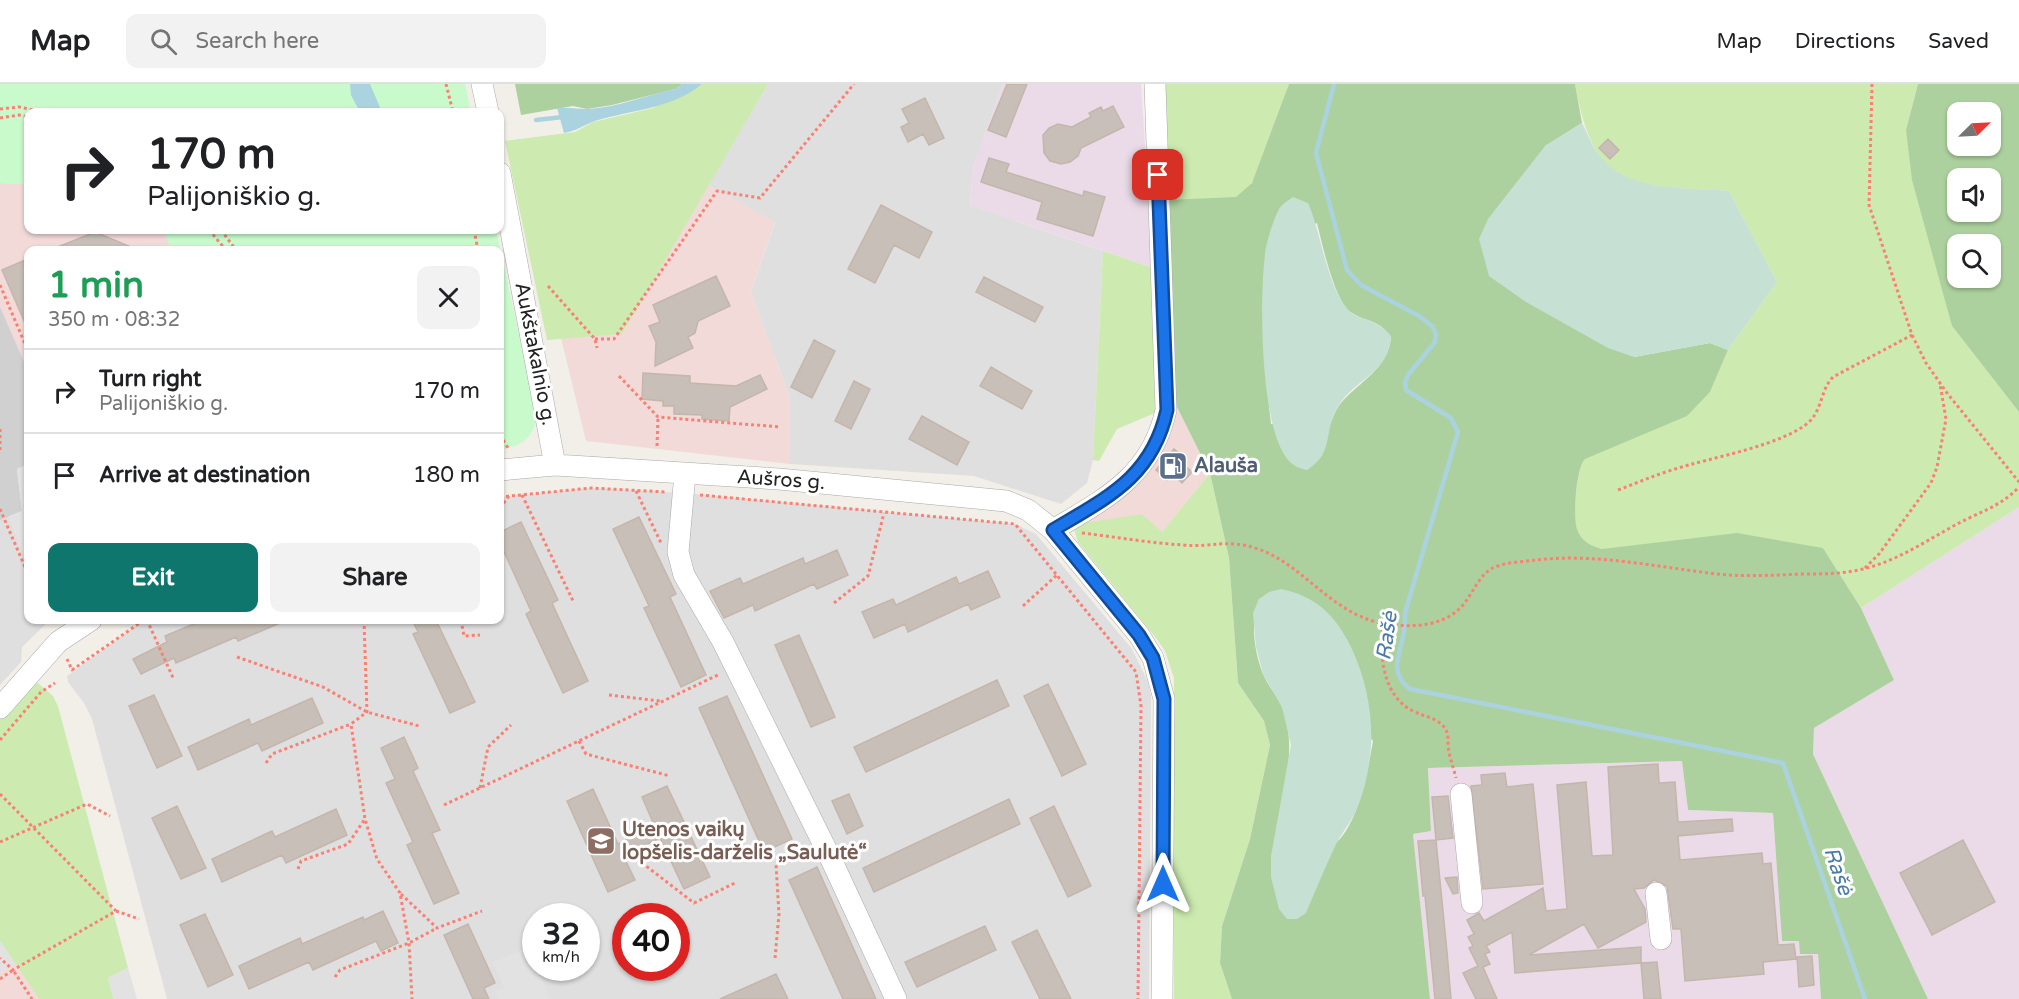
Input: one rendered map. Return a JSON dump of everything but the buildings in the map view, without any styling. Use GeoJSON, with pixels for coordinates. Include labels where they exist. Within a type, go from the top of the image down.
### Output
{"type":"FeatureCollection","features":[{"type":"Feature","properties":{"kind":"street"},"geometry":{"type":"LineString","coordinates":[[482,84],[487,108]]}},
{"type":"Feature","properties":{"kind":"street"},"geometry":{"type":"LineString","coordinates":[[1053,530],[1126,484],[1143,466],[1161,435],[1167,410],[1155,84]]}},
{"type":"Feature","properties":{"kind":"street","name":"Aukštakalnio g."},"geometry":{"type":"LineString","coordinates":[[504,193],[555,465]]}},
{"type":"Feature","properties":{"kind":"street","name":"Aušros g."},"geometry":{"type":"LineString","coordinates":[[504,470],[555,465],[685,484],[779,479],[1006,501],[1028,510],[1053,530],[1139,635],[1153,658],[1164,699],[1162,999]]}},
{"type":"Feature","properties":{"kind":"street"},"geometry":{"type":"LineString","coordinates":[[685,484],[678,552],[684,575],[736,667],[896,999]]}},
{"type":"Feature","properties":{"kind":"street"},"geometry":{"type":"LineString","coordinates":[[0,708],[58,642],[85,624]]}},
{"type":"Feature","properties":{"kind":"street"},"geometry":{"type":"LineString","coordinates":[[1461,794],[1472,903]]}},
{"type":"Feature","properties":{"kind":"street"},"geometry":{"type":"LineString","coordinates":[[1656,893],[1660,939]]}},
{"type":"Feature","properties":{"kind":"path"},"geometry":{"type":"LineString","coordinates":[[446,84],[452,108]]}},
{"type":"Feature","properties":{"kind":"path"},"geometry":{"type":"LineString","coordinates":[[595,339],[614,339],[717,190],[760,198],[854,84]]}},
{"type":"Feature","properties":{"kind":"path"},"geometry":{"type":"LineString","coordinates":[[1872,84],[1869,205],[1912,335],[1939,381],[1982,439],[2019,482]]}},
{"type":"Feature","properties":{"kind":"path"},"geometry":{"type":"LineString","coordinates":[[0,110],[24,108]]}},
{"type":"Feature","properties":{"kind":"path"},"geometry":{"type":"LineString","coordinates":[[0,118],[24,117]]}},
{"type":"Feature","properties":{"kind":"path"},"geometry":{"type":"LineString","coordinates":[[212,234],[223,246]]}},
{"type":"Feature","properties":{"kind":"path"},"geometry":{"type":"LineString","coordinates":[[0,285],[24,342]]}},
{"type":"Feature","properties":{"kind":"path"},"geometry":{"type":"LineString","coordinates":[[548,285],[595,339],[597,348]]}},
{"type":"Feature","properties":{"kind":"path"},"geometry":{"type":"LineString","coordinates":[[1618,490],[1674,469],[1763,444],[1800,428],[1810,421],[1817,411],[1827,383],[1833,376],[1912,335]]}},
{"type":"Feature","properties":{"kind":"path"},"geometry":{"type":"LineString","coordinates":[[618,376],[658,417],[780,427]]}},
{"type":"Feature","properties":{"kind":"path"},"geometry":{"type":"LineString","coordinates":[[1864,569],[1879,554],[1932,483],[1946,419],[1939,381]]}},
{"type":"Feature","properties":{"kind":"path"},"geometry":{"type":"LineString","coordinates":[[657,446],[658,417]]}},
{"type":"Feature","properties":{"kind":"path"},"geometry":{"type":"LineString","coordinates":[[0,429],[0,452]]}},
{"type":"Feature","properties":{"kind":"path"},"geometry":{"type":"LineString","coordinates":[[504,442],[508,448]]}},
{"type":"Feature","properties":{"kind":"path"},"geometry":{"type":"LineString","coordinates":[[504,496],[591,488],[685,484],[884,513],[1015,524],[1136,672],[1141,706],[1138,999]]}},
{"type":"Feature","properties":{"kind":"path"},"geometry":{"type":"LineString","coordinates":[[1053,530],[1185,546],[1227,541],[1260,550],[1299,574],[1321,593],[1366,620],[1417,626],[1452,615],[1463,605],[1484,574],[1495,567],[1518,562],[1554,558],[1593,560],[1763,576],[1836,574],[1864,569],[1915,549],[1963,520],[2005,502],[2019,487]]}},
{"type":"Feature","properties":{"kind":"path"},"geometry":{"type":"LineString","coordinates":[[522,495],[574,603]]}},
{"type":"Feature","properties":{"kind":"path"},"geometry":{"type":"LineString","coordinates":[[504,502],[508,496]]}},
{"type":"Feature","properties":{"kind":"path"},"geometry":{"type":"LineString","coordinates":[[0,509],[24,565]]}},
{"type":"Feature","properties":{"kind":"path"},"geometry":{"type":"LineString","coordinates":[[834,603],[868,576],[884,513]]}},
{"type":"Feature","properties":{"kind":"path"},"geometry":{"type":"LineString","coordinates":[[1023,606],[1057,575]]}},
{"type":"Feature","properties":{"kind":"path"},"geometry":{"type":"LineString","coordinates":[[58,642],[72,670],[140,624]]}},
{"type":"Feature","properties":{"kind":"path"},"geometry":{"type":"LineString","coordinates":[[148,624],[174,680]]}},
{"type":"Feature","properties":{"kind":"path"},"geometry":{"type":"LineString","coordinates":[[364,624],[367,712]]}},
{"type":"Feature","properties":{"kind":"path"},"geometry":{"type":"LineString","coordinates":[[462,624],[464,636],[480,635]]}},
{"type":"Feature","properties":{"kind":"path"},"geometry":{"type":"LineString","coordinates":[[1385,624],[1380,646],[1385,672],[1393,693],[1411,711],[1437,719],[1447,731],[1448,751],[1461,794]]}},
{"type":"Feature","properties":{"kind":"path"},"geometry":{"type":"LineString","coordinates":[[237,657],[323,687],[367,712],[419,726]]}},
{"type":"Feature","properties":{"kind":"path"},"geometry":{"type":"LineString","coordinates":[[444,805],[736,667]]}},
{"type":"Feature","properties":{"kind":"path"},"geometry":{"type":"LineString","coordinates":[[0,740],[40,692],[55,683]]}},
{"type":"Feature","properties":{"kind":"path"},"geometry":{"type":"LineString","coordinates":[[609,695],[662,702]]}},
{"type":"Feature","properties":{"kind":"path"},"geometry":{"type":"LineString","coordinates":[[266,763],[272,754],[351,724],[367,712]]}},
{"type":"Feature","properties":{"kind":"path"},"geometry":{"type":"LineString","coordinates":[[351,724],[365,819],[377,860],[400,893],[437,928]]}},
{"type":"Feature","properties":{"kind":"path"},"geometry":{"type":"LineString","coordinates":[[480,788],[488,747],[511,725]]}},
{"type":"Feature","properties":{"kind":"path"},"geometry":{"type":"LineString","coordinates":[[579,741],[586,754],[670,776]]}},
{"type":"Feature","properties":{"kind":"path"},"geometry":{"type":"LineString","coordinates":[[0,794],[117,911],[139,919]]}},
{"type":"Feature","properties":{"kind":"path"},"geometry":{"type":"LineString","coordinates":[[0,842],[87,804],[110,816]]}},
{"type":"Feature","properties":{"kind":"path"},"geometry":{"type":"LineString","coordinates":[[298,869],[301,861],[348,844],[365,819]]}},
{"type":"Feature","properties":{"kind":"path"},"geometry":{"type":"LineString","coordinates":[[637,860],[694,903],[735,883]]}},
{"type":"Feature","properties":{"kind":"path"},"geometry":{"type":"LineString","coordinates":[[775,958],[779,914],[776,864]]}},
{"type":"Feature","properties":{"kind":"path"},"geometry":{"type":"LineString","coordinates":[[400,893],[409,943],[411,999]]}},
{"type":"Feature","properties":{"kind":"path"},"geometry":{"type":"LineString","coordinates":[[0,979],[117,911]]}},
{"type":"Feature","properties":{"kind":"path"},"geometry":{"type":"LineString","coordinates":[[335,977],[340,970],[409,943],[437,928],[482,912]]}},
{"type":"Feature","properties":{"kind":"path"},"geometry":{"type":"LineString","coordinates":[[0,958],[14,970],[32,999]]}},
{"type":"Feature","properties":{"kind":"shaded area"},"geometry":{"type":"Polygon","coordinates":[[[768,84],[1003,84],[973,168],[970,205],[1103,251],[1093,460],[1087,483],[1061,504],[974,476],[790,464],[790,398],[751,292],[775,223],[708,185],[768,84]]]}},
{"type":"Feature","properties":{"kind":"shaded area"},"geometry":{"type":"Polygon","coordinates":[[[1003,84],[1141,84],[1153,268],[970,205],[973,168],[1003,84]]]}},
{"type":"Feature","properties":{"kind":"shaded area"},"geometry":{"type":"Polygon","coordinates":[[[0,183],[24,184],[24,234],[165,234],[170,246],[24,246],[24,362],[0,307],[0,183]]]}},
{"type":"Feature","properties":{"kind":"shaded area"},"geometry":{"type":"Polygon","coordinates":[[[708,185],[775,222],[751,292],[790,398],[790,464],[586,441],[561,338],[622,334],[708,185]]]}},
{"type":"Feature","properties":{"kind":"shaded area"},"geometry":{"type":"Polygon","coordinates":[[[0,307],[24,362],[24,466],[17,469],[9,517],[24,553],[24,624],[46,624],[22,647],[21,662],[0,685],[0,307]]]}},
{"type":"Feature","properties":{"kind":"shaded area"},"geometry":{"type":"Polygon","coordinates":[[[0,307],[24,362],[24,466],[17,469],[22,511],[0,520],[0,307]]]}},
{"type":"Feature","properties":{"kind":"shaded area"},"geometry":{"type":"Polygon","coordinates":[[[1173,399],[1210,473],[1162,532],[1077,524],[1124,493],[1173,399]]]}},
{"type":"Feature","properties":{"kind":"shaded area"},"geometry":{"type":"Polygon","coordinates":[[[24,466],[24,553],[9,517],[22,511],[17,469],[24,466]]]}},
{"type":"Feature","properties":{"kind":"shaded area"},"geometry":{"type":"Polygon","coordinates":[[[591,488],[685,493],[1015,524],[1036,534],[1132,649],[1148,682],[1151,696],[1149,999],[167,999],[92,719],[84,703],[68,682],[67,676],[138,624],[504,624],[504,497],[591,488]]]}},
{"type":"Feature","properties":{"kind":"shaded area"},"geometry":{"type":"Polygon","coordinates":[[[2019,507],[2019,999],[1928,999],[1813,754],[1814,728],[1894,680],[1861,608],[2019,507]]]}},
{"type":"Feature","properties":{"kind":"shaded area"},"geometry":{"type":"Polygon","coordinates":[[[1682,761],[1688,810],[1773,813],[1782,940],[1799,940],[1818,953],[1821,999],[1430,999],[1413,834],[1431,831],[1428,768],[1682,761]]]}},
{"type":"Feature","properties":{"kind":"shaded area"},"geometry":{"type":"Polygon","coordinates":[[[0,941],[15,963],[39,999],[0,999],[0,941]]]}},
{"type":"Feature","properties":{"kind":"shaded area"},"geometry":{"type":"Polygon","coordinates":[[[0,941],[15,963],[0,973],[0,941]]]}},
{"type":"Feature","properties":{"kind":"shaded area"},"geometry":{"type":"Polygon","coordinates":[[[522,950],[522,981],[542,981],[550,999],[498,999],[495,992],[504,988],[493,962],[522,950]]]}},
{"type":"Feature","properties":{"kind":"shaded area"},"geometry":{"type":"Polygon","coordinates":[[[128,968],[137,999],[114,999],[108,978],[128,968]]]}},
{"type":"Feature","properties":{"kind":"green space"},"geometry":{"type":"Polygon","coordinates":[[[0,84],[465,84],[470,108],[24,108],[24,184],[0,183],[0,84]]]}},
{"type":"Feature","properties":{"kind":"green space"},"geometry":{"type":"Polygon","coordinates":[[[515,84],[683,84],[675,89],[612,105],[587,109],[573,106],[521,115],[515,84]]]}},
{"type":"Feature","properties":{"kind":"green space"},"geometry":{"type":"Polygon","coordinates":[[[702,84],[768,84],[622,334],[547,340],[505,141],[575,132],[593,122],[653,108],[702,84]]]}},
{"type":"Feature","properties":{"kind":"green space"},"geometry":{"type":"Polygon","coordinates":[[[1161,84],[1289,84],[1263,163],[1246,190],[1237,197],[1166,200],[1161,84]]]}},
{"type":"Feature","properties":{"kind":"green space"},"geometry":{"type":"Polygon","coordinates":[[[1289,84],[1575,84],[1582,123],[1545,146],[1634,357],[1710,343],[1728,350],[1710,392],[1687,416],[1585,459],[1579,472],[1576,492],[1577,529],[1587,542],[1602,549],[1737,533],[1823,548],[1861,608],[1894,680],[1814,728],[1813,754],[1928,999],[1821,999],[1818,954],[1800,954],[1799,941],[1782,941],[1773,813],[1688,810],[1682,761],[1428,768],[1431,831],[1413,834],[1430,999],[1232,999],[1220,963],[1222,926],[1250,839],[1270,745],[1264,721],[1238,683],[1229,558],[1210,473],[1173,399],[1175,357],[1166,200],[1236,197],[1252,183],[1289,84]],[[1317,223],[1266,247],[1264,336],[1271,424],[1329,428],[1339,406],[1379,366],[1389,348],[1391,337],[1386,331],[1377,324],[1352,313],[1340,298],[1330,272],[1317,223]],[[1259,599],[1254,627],[1257,656],[1263,674],[1284,713],[1289,738],[1287,777],[1275,838],[1271,877],[1324,851],[1345,833],[1357,808],[1373,741],[1259,599]]]}},
{"type":"Feature","properties":{"kind":"green space"},"geometry":{"type":"Polygon","coordinates":[[[1575,84],[1918,84],[1906,130],[1952,326],[2019,412],[2019,507],[1861,608],[1823,548],[1602,549],[1584,540],[1577,529],[1575,504],[1579,472],[1585,459],[1710,392],[1728,350],[1777,282],[1729,191],[1644,185],[1621,177],[1609,167],[1599,156],[1586,128],[1575,84]]]}},
{"type":"Feature","properties":{"kind":"green space"},"geometry":{"type":"Polygon","coordinates":[[[1918,84],[2019,84],[2019,412],[1952,326],[1912,180],[1906,130],[1918,84]]]}},
{"type":"Feature","properties":{"kind":"green space"},"geometry":{"type":"Polygon","coordinates":[[[1582,123],[1600,156],[1626,177],[1659,186],[1729,191],[1777,282],[1728,350],[1710,343],[1634,357],[1608,348],[1526,302],[1489,276],[1479,239],[1488,219],[1545,146],[1582,123]]]}},
{"type":"Feature","properties":{"kind":"green space"},"geometry":{"type":"Polygon","coordinates":[[[1293,197],[1308,203],[1330,274],[1341,300],[1353,314],[1379,326],[1391,336],[1389,348],[1378,367],[1339,405],[1331,423],[1322,456],[1307,470],[1294,465],[1282,451],[1273,427],[1267,397],[1262,328],[1266,248],[1279,209],[1293,197]]]}},
{"type":"Feature","properties":{"kind":"green space"},"geometry":{"type":"Polygon","coordinates":[[[165,234],[497,234],[500,246],[170,246],[165,234]]]}},
{"type":"Feature","properties":{"kind":"green space"},"geometry":{"type":"Polygon","coordinates":[[[1103,251],[1153,268],[1155,413],[1117,429],[1099,461],[1093,460],[1103,251]]]}},
{"type":"Feature","properties":{"kind":"green space"},"geometry":{"type":"Polygon","coordinates":[[[504,266],[537,417],[529,436],[514,446],[504,449],[504,266]]]}},
{"type":"Feature","properties":{"kind":"green space"},"geometry":{"type":"Polygon","coordinates":[[[1210,473],[1229,558],[1238,683],[1264,721],[1270,745],[1250,839],[1222,926],[1220,963],[1232,999],[1174,999],[1174,678],[1165,651],[1078,542],[1074,529],[1076,524],[1142,514],[1162,532],[1210,473]]]}},
{"type":"Feature","properties":{"kind":"green space"},"geometry":{"type":"Polygon","coordinates":[[[1281,589],[1315,602],[1339,626],[1359,666],[1369,706],[1371,726],[1369,766],[1358,806],[1337,842],[1306,913],[1297,919],[1287,919],[1279,909],[1271,877],[1271,856],[1291,745],[1282,707],[1263,674],[1256,647],[1253,613],[1259,599],[1269,592],[1281,589]]]}},
{"type":"Feature","properties":{"kind":"green space"},"geometry":{"type":"Polygon","coordinates":[[[38,683],[53,696],[58,706],[128,968],[108,978],[114,999],[39,999],[0,941],[0,716],[30,686],[38,683]]]}},
{"type":"Feature","properties":{"kind":"water"},"geometry":{"type":"Polygon","coordinates":[[[350,84],[370,84],[380,108],[358,108],[351,95],[350,84]]]}},
{"type":"Feature","properties":{"kind":"water"},"geometry":{"type":"Polygon","coordinates":[[[683,84],[702,84],[678,99],[664,104],[608,117],[564,133],[557,108],[589,109],[611,106],[675,89],[683,84]]]}},
{"type":"Feature","properties":{"kind":"waterway","name":"Rašė"},"geometry":{"type":"LineString","coordinates":[[1334,84],[1316,153],[1347,270],[1361,285],[1419,316],[1432,326],[1436,334],[1435,342],[1408,375],[1405,382],[1406,390],[1451,418],[1458,432],[1405,613],[1397,666],[1400,678],[1410,689],[1783,763],[1865,999]]}},
{"type":"Feature","properties":{"kind":"waterway"},"geometry":{"type":"LineString","coordinates":[[536,120],[563,117]]}},
{"type":"Feature","properties":{"kind":"place","name":"Alauša"},"geometry":{"type":"Point","coordinates":[1173,466]}},
{"type":"Feature","properties":{"kind":"place","name":"Utenos vaikų lopšelis-darželis „Saulutė“"},"geometry":{"type":"Point","coordinates":[601,841]}},
{"type":"Feature","properties":{"kind":"route"},"geometry":{"type":"LineString","coordinates":[[1158,175],[1167,410],[1161,435],[1143,466],[1126,484],[1053,530],[1139,635],[1153,658],[1164,699],[1163,884]]}}]}
